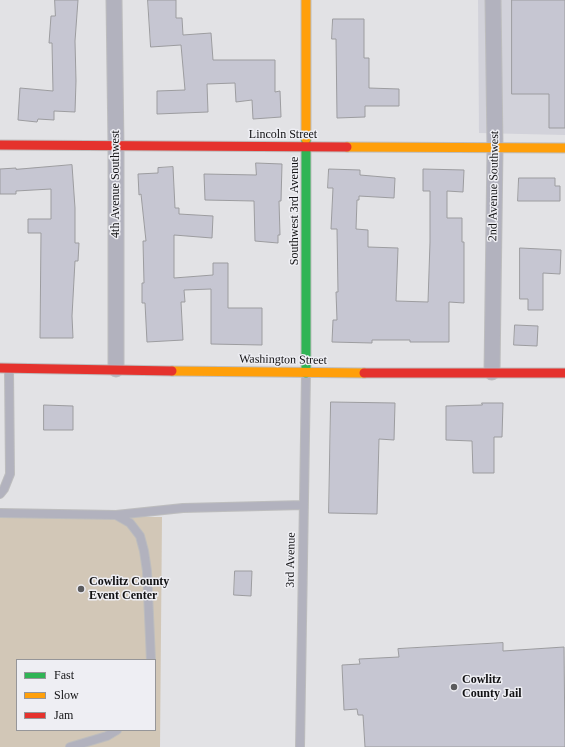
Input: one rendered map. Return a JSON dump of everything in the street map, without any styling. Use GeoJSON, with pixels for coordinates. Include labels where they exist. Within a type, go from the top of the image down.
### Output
{"type":"FeatureCollection","features":[{"type":"Feature","properties":{"kind":"street","name":"4th Avenue Southwest"},"geometry":{"type":"LineString","coordinates":[[114,0],[116,146],[116,369]]}},
{"type":"Feature","properties":{"kind":"street","name":"Southwest 3rd Avenue"},"geometry":{"type":"LineString","coordinates":[[306,0],[306,373]]}},
{"type":"Feature","properties":{"kind":"street","name":"2nd Avenue Southwest"},"geometry":{"type":"LineString","coordinates":[[492,372],[495,148],[493,0]]}},
{"type":"Feature","properties":{"kind":"street","name":"Lincoln Street"},"geometry":{"type":"LineString","coordinates":[[0,145],[307,148],[565,148]]}},
{"type":"Feature","properties":{"kind":"street","name":"Washington Street"},"geometry":{"type":"LineString","coordinates":[[5,368],[306,373],[565,373]]}},
{"type":"Feature","properties":{"kind":"lane"},"geometry":{"type":"LineString","coordinates":[[0,494],[4,489],[10,474],[5,368]]}},
{"type":"Feature","properties":{"kind":"lane","name":"3rd Avenue"},"geometry":{"type":"LineString","coordinates":[[300,747],[306,373]]}},
{"type":"Feature","properties":{"kind":"lane"},"geometry":{"type":"LineString","coordinates":[[0,512],[116,515],[183,508],[304,505]]}},
{"type":"Feature","properties":{"kind":"lane"},"geometry":{"type":"LineString","coordinates":[[116,515],[130,523],[140,536],[144,551],[147,570],[151,659]]}},
{"type":"Feature","properties":{"kind":"lane"},"geometry":{"type":"LineString","coordinates":[[70,747],[107,736],[115,731]]}},
{"type":"Feature","properties":{"kind":"shaded area"},"geometry":{"type":"Polygon","coordinates":[[[478,0],[565,0],[565,135],[479,133],[478,0]]]}},
{"type":"Feature","properties":{"kind":"shaded area","name":"Cowlitz County Event Center"},"geometry":{"type":"Polygon","coordinates":[[[0,516],[162,517],[160,747],[0,747],[0,516]]]}},
{"type":"Feature","properties":{"kind":"building"},"geometry":{"type":"Polygon","coordinates":[[[55,0],[78,0],[75,41],[75,112],[54,111],[54,120],[38,119],[37,122],[18,120],[20,88],[53,91],[52,43],[49,43],[51,16],[55,16],[55,0]]]}},
{"type":"Feature","properties":{"kind":"building"},"geometry":{"type":"Polygon","coordinates":[[[148,0],[176,0],[176,18],[182,18],[183,35],[211,33],[213,60],[275,60],[275,92],[280,91],[281,117],[253,119],[252,100],[236,102],[235,83],[207,84],[208,112],[157,114],[157,91],[185,90],[181,45],[151,47],[148,0]]]}},
{"type":"Feature","properties":{"kind":"building"},"geometry":{"type":"Polygon","coordinates":[[[512,0],[565,0],[565,128],[549,128],[549,94],[512,94],[512,0]]]}},
{"type":"Feature","properties":{"kind":"building"},"geometry":{"type":"Polygon","coordinates":[[[333,19],[364,19],[364,58],[369,58],[369,88],[399,89],[399,106],[365,106],[365,117],[337,118],[336,39],[332,39],[333,19]]]}},
{"type":"Feature","properties":{"kind":"building"},"geometry":{"type":"Polygon","coordinates":[[[256,163],[282,164],[281,201],[279,201],[280,235],[278,235],[278,243],[255,241],[254,201],[205,200],[204,174],[256,175],[256,163]]]}},
{"type":"Feature","properties":{"kind":"building"},"geometry":{"type":"Polygon","coordinates":[[[72,165],[75,208],[75,243],[79,243],[78,261],[75,261],[72,316],[73,338],[40,338],[41,233],[28,233],[28,219],[51,219],[51,189],[16,191],[16,194],[0,194],[0,169],[72,165]]]}},
{"type":"Feature","properties":{"kind":"building"},"geometry":{"type":"Polygon","coordinates":[[[173,167],[175,208],[179,208],[179,214],[213,216],[212,238],[174,235],[174,278],[213,275],[213,263],[228,263],[228,308],[262,308],[262,345],[211,344],[211,289],[184,290],[185,302],[181,302],[183,340],[147,342],[145,303],[142,303],[142,283],[144,283],[143,241],[146,241],[141,194],[139,195],[138,174],[158,173],[158,168],[173,167]]]}},
{"type":"Feature","properties":{"kind":"building"},"geometry":{"type":"Polygon","coordinates":[[[329,169],[360,170],[360,175],[395,178],[394,198],[359,196],[359,200],[357,200],[356,229],[368,230],[368,247],[398,248],[396,301],[428,302],[430,191],[423,191],[423,169],[464,170],[463,192],[447,191],[447,218],[462,218],[462,242],[464,242],[464,303],[449,302],[449,342],[372,340],[372,343],[332,342],[333,320],[337,320],[337,229],[331,229],[333,188],[328,188],[329,169]]]}},
{"type":"Feature","properties":{"kind":"building"},"geometry":{"type":"Polygon","coordinates":[[[519,178],[555,178],[555,186],[560,186],[560,201],[518,201],[519,178]]]}},
{"type":"Feature","properties":{"kind":"building"},"geometry":{"type":"Polygon","coordinates":[[[520,248],[561,250],[560,274],[543,273],[543,310],[528,310],[528,299],[520,299],[520,248]]]}},
{"type":"Feature","properties":{"kind":"building"},"geometry":{"type":"Polygon","coordinates":[[[515,325],[538,326],[537,346],[514,345],[515,325]]]}},
{"type":"Feature","properties":{"kind":"building"},"geometry":{"type":"Polygon","coordinates":[[[331,402],[395,403],[394,440],[379,439],[377,514],[329,513],[331,402]]]}},
{"type":"Feature","properties":{"kind":"building"},"geometry":{"type":"Polygon","coordinates":[[[482,403],[503,403],[502,437],[494,437],[494,473],[473,473],[472,441],[446,440],[446,406],[482,405],[482,403]]]}},
{"type":"Feature","properties":{"kind":"building"},"geometry":{"type":"Polygon","coordinates":[[[44,405],[73,406],[73,430],[44,430],[44,405]]]}},
{"type":"Feature","properties":{"kind":"building"},"geometry":{"type":"Polygon","coordinates":[[[235,571],[252,571],[251,596],[234,595],[235,571]]]}},
{"type":"Feature","properties":{"kind":"building","name":"Cowlitz County Jail"},"geometry":{"type":"Polygon","coordinates":[[[503,643],[503,651],[564,647],[565,747],[365,747],[363,715],[358,715],[357,709],[344,710],[342,665],[360,664],[359,659],[399,657],[398,649],[503,643]]]}},
{"type":"Feature","properties":{"kind":"traffic: fast"},"geometry":{"type":"LineString","coordinates":[[306,139],[306,373]]}},
{"type":"Feature","properties":{"kind":"traffic: slow"},"geometry":{"type":"LineString","coordinates":[[306,0],[306,139]]}},
{"type":"Feature","properties":{"kind":"traffic: slow"},"geometry":{"type":"LineString","coordinates":[[347,147],[565,148]]}},
{"type":"Feature","properties":{"kind":"traffic: slow"},"geometry":{"type":"LineString","coordinates":[[172,371],[364,373]]}},
{"type":"Feature","properties":{"kind":"traffic: jam"},"geometry":{"type":"LineString","coordinates":[[0,145],[347,147]]}},
{"type":"Feature","properties":{"kind":"traffic: jam"},"geometry":{"type":"LineString","coordinates":[[0,368],[172,371]]}},
{"type":"Feature","properties":{"kind":"traffic: jam"},"geometry":{"type":"LineString","coordinates":[[364,373],[565,373]]}},
{"type":"Feature","properties":{"kind":"place","name":"Cowlitz County Event Center"},"geometry":{"type":"Point","coordinates":[81,589]}},
{"type":"Feature","properties":{"kind":"place","name":"Cowlitz County Jail"},"geometry":{"type":"Point","coordinates":[454,687]}}]}
